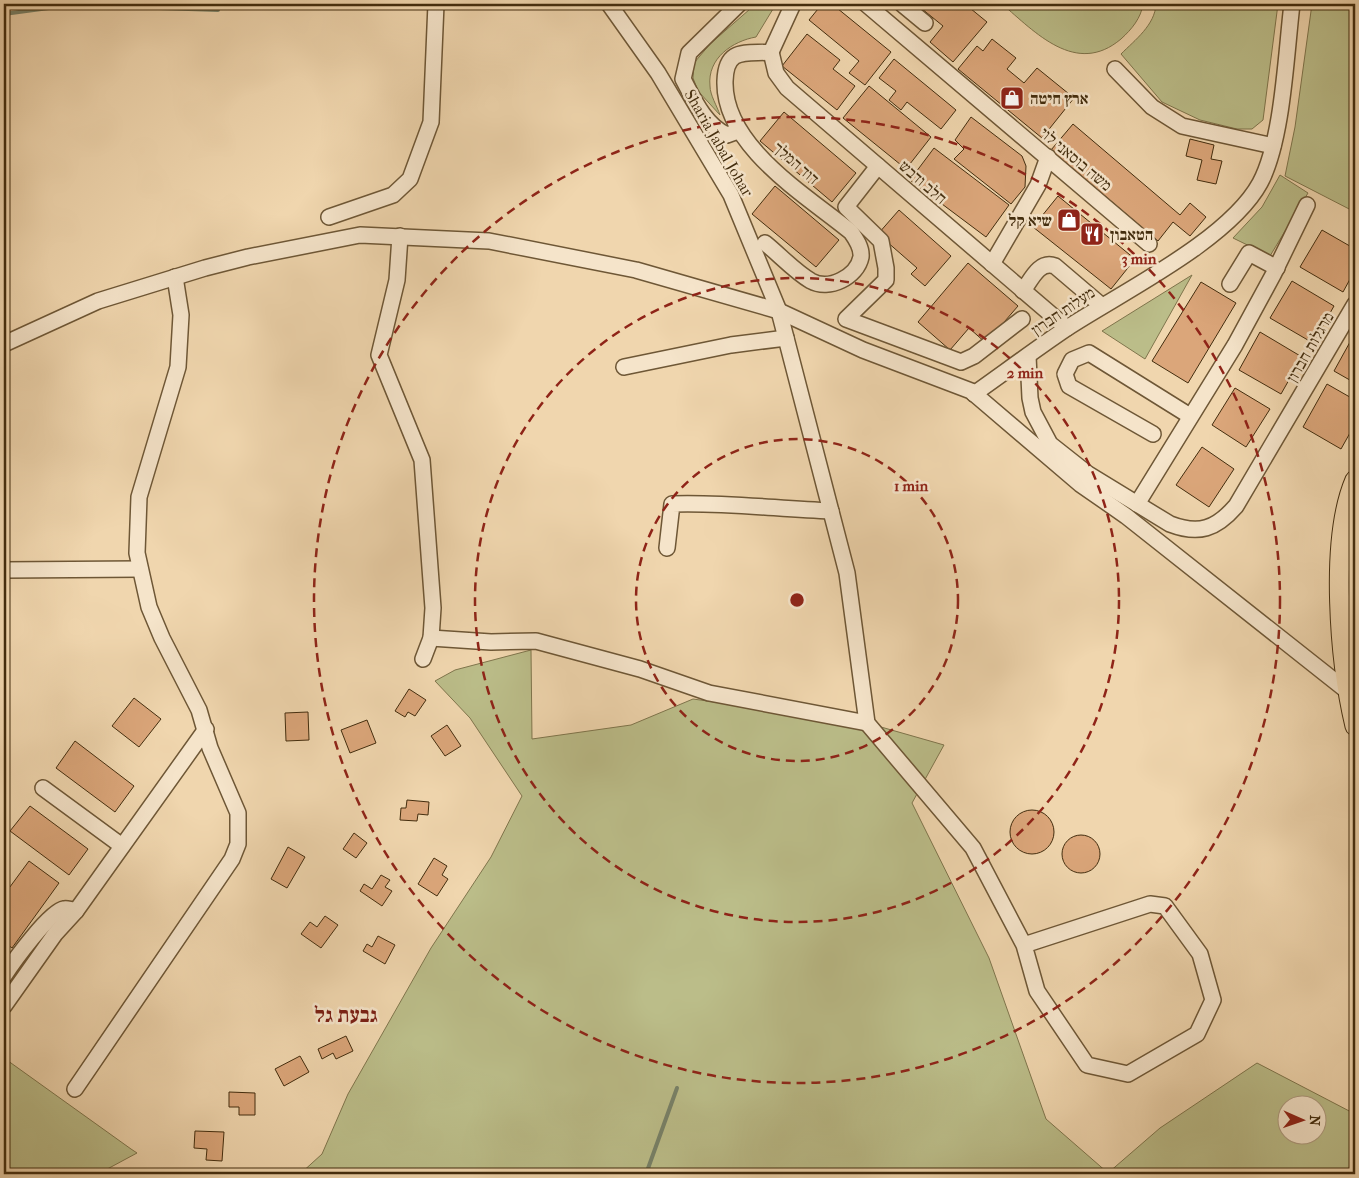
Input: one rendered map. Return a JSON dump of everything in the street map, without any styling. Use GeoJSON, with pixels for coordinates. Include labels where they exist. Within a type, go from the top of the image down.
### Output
{"type":"FeatureCollection","features":[{"type":"Feature","properties":{"kind":"main road"},"geometry":{"type":"LineString","coordinates":[[1355,480],[1343,533],[1348,619],[1346,690],[1355,726]]}},
{"type":"Feature","properties":{"kind":"street"},"geometry":{"type":"LineString","coordinates":[[329,217],[393,195],[410,179],[431,122],[436,4]]}},
{"type":"Feature","properties":{"kind":"street","name":"Sharia Jabal Johar"},"geometry":{"type":"LineString","coordinates":[[609,4],[658,73],[731,195],[778,311],[847,573],[867,723]]}},
{"type":"Feature","properties":{"kind":"street"},"geometry":{"type":"LineString","coordinates":[[738,131],[727,135],[715,129],[694,100],[683,79],[689,53],[739,4]]}},
{"type":"Feature","properties":{"kind":"street"},"geometry":{"type":"LineString","coordinates":[[771,52],[793,4]]}},
{"type":"Feature","properties":{"kind":"street"},"geometry":{"type":"LineString","coordinates":[[902,4],[925,23]]}},
{"type":"Feature","properties":{"kind":"street","name":"מעלות חברון"},"geometry":{"type":"LineString","coordinates":[[974,394],[1067,328],[1196,247],[1230,220],[1260,183],[1273,146],[1292,4]]}},
{"type":"Feature","properties":{"kind":"street","name":"משה בוסאני לוי"},"geometry":{"type":"LineString","coordinates":[[873,6],[1149,244]]}},
{"type":"Feature","properties":{"kind":"street","name":"דוד המלך"},"geometry":{"type":"LineString","coordinates":[[765,243],[812,282],[837,282],[849,276],[861,257],[859,244],[852,232],[774,169],[738,131],[724,94],[726,65],[739,53],[771,52]]}},
{"type":"Feature","properties":{"kind":"street","name":"חלב ודבש"},"geometry":{"type":"LineString","coordinates":[[771,52],[776,73],[787,88],[1067,328]]}},
{"type":"Feature","properties":{"kind":"street"},"geometry":{"type":"LineString","coordinates":[[1116,69],[1152,107],[1182,126],[1273,146]]}},
{"type":"Feature","properties":{"kind":"street"},"geometry":{"type":"LineString","coordinates":[[992,264],[1038,185],[1048,157]]}},
{"type":"Feature","properties":{"kind":"street"},"geometry":{"type":"LineString","coordinates":[[878,166],[846,207],[881,241],[886,268],[886,280],[846,319],[961,362],[974,356],[1022,319]]}},
{"type":"Feature","properties":{"kind":"street"},"geometry":{"type":"LineString","coordinates":[[1137,504],[1234,345],[1277,268],[1307,205]]}},
{"type":"Feature","properties":{"kind":"street"},"geometry":{"type":"LineString","coordinates":[[4,344],[98,301],[175,277],[248,257],[360,236],[400,236],[489,241],[616,266],[720,292],[778,311],[863,350],[974,394],[1080,484],[1126,516],[1346,690]]}},
{"type":"Feature","properties":{"kind":"street"},"geometry":{"type":"LineString","coordinates":[[400,236],[397,280],[380,355],[422,460],[432,608],[432,638],[423,659]]}},
{"type":"Feature","properties":{"kind":"street"},"geometry":{"type":"LineString","coordinates":[[1230,284],[1249,252],[1277,268]]}},
{"type":"Feature","properties":{"kind":"street"},"geometry":{"type":"LineString","coordinates":[[1023,291],[1041,266],[1048,264],[1055,266],[1102,306]]}},
{"type":"Feature","properties":{"kind":"street"},"geometry":{"type":"LineString","coordinates":[[75,1089],[232,859],[238,844],[238,814],[210,748],[199,710],[162,638],[149,607],[137,553],[136,524],[138,497],[178,367],[181,315],[175,277]]}},
{"type":"Feature","properties":{"kind":"street","name":"מרגלות חברון"},"geometry":{"type":"LineString","coordinates":[[1028,356],[1030,398],[1033,412],[1050,444],[1088,474],[1170,524],[1181,528],[1201,530],[1224,520],[1236,506],[1355,304]]}},
{"type":"Feature","properties":{"kind":"street"},"geometry":{"type":"LineString","coordinates":[[624,367],[731,345],[786,338]]}},
{"type":"Feature","properties":{"kind":"street"},"geometry":{"type":"LineString","coordinates":[[1152,434],[1069,386],[1066,374],[1072,360],[1090,353],[1190,416]]}},
{"type":"Feature","properties":{"kind":"street"},"geometry":{"type":"LineString","coordinates":[[667,548],[672,504],[708,502],[770,508],[830,510]]}},
{"type":"Feature","properties":{"kind":"street"},"geometry":{"type":"LineString","coordinates":[[4,570],[140,569]]}},
{"type":"Feature","properties":{"kind":"street"},"geometry":{"type":"LineString","coordinates":[[432,638],[491,642],[536,641],[640,669],[709,693],[867,723],[973,848],[1024,945],[1038,990],[1087,1065],[1128,1074],[1197,1034],[1213,1000],[1200,954],[1165,906],[1150,904],[1024,945]]}},
{"type":"Feature","properties":{"kind":"street"},"geometry":{"type":"LineString","coordinates":[[4,1006],[55,934],[76,911],[206,730]]}},
{"type":"Feature","properties":{"kind":"street"},"geometry":{"type":"LineString","coordinates":[[43,788],[122,846]]}},
{"type":"Feature","properties":{"kind":"street"},"geometry":{"type":"LineString","coordinates":[[4,976],[22,950],[54,914],[64,908],[76,911]]}},
{"type":"Feature","properties":{"kind":"green space"},"geometry":{"type":"Polygon","coordinates":[[[753,4],[776,4],[756,37],[739,42],[723,52],[717,59],[710,76],[710,89],[720,115],[698,91],[693,78],[694,63],[710,44],[750,9],[753,4]]]}},
{"type":"Feature","properties":{"kind":"green space"},"geometry":{"type":"Polygon","coordinates":[[[1002,4],[1143,4],[1135,23],[1121,39],[1104,50],[1088,54],[1072,52],[1057,46],[1028,27],[1002,4]]]}},
{"type":"Feature","properties":{"kind":"green space"},"geometry":{"type":"Polygon","coordinates":[[[1156,4],[1278,4],[1263,120],[1252,129],[1237,129],[1200,120],[1162,102],[1121,54],[1138,38],[1148,25],[1155,12],[1156,4]]]}},
{"type":"Feature","properties":{"kind":"green space"},"geometry":{"type":"Polygon","coordinates":[[[1312,4],[1355,4],[1355,212],[1285,176],[1295,127],[1312,4]]]}},
{"type":"Feature","properties":{"kind":"green space"},"geometry":{"type":"Polygon","coordinates":[[[1280,175],[1308,193],[1270,256],[1233,238],[1262,207],[1280,175]]]}},
{"type":"Feature","properties":{"kind":"green space"},"geometry":{"type":"Polygon","coordinates":[[[1192,275],[1145,359],[1102,331],[1192,275]]]}},
{"type":"Feature","properties":{"kind":"green space"},"geometry":{"type":"Polygon","coordinates":[[[531,650],[532,739],[631,725],[693,699],[867,723],[944,745],[912,803],[989,958],[1046,1119],[1108,1173],[1160,1128],[1257,1063],[1320,1096],[1276,1096],[1276,1146],[1326,1146],[1326,1099],[1355,1114],[1355,1136],[1348,1174],[300,1174],[322,1154],[348,1094],[431,948],[491,857],[522,796],[470,718],[435,681],[455,670],[531,650]]]}},
{"type":"Feature","properties":{"kind":"green space"},"geometry":{"type":"Polygon","coordinates":[[[4,1058],[137,1153],[98,1174],[4,1174],[4,1058]]]}},
{"type":"Feature","properties":{"kind":"building"},"geometry":{"type":"Polygon","coordinates":[[[822,4],[832,4],[891,52],[865,85],[849,73],[859,61],[809,20],[822,4]]]}},
{"type":"Feature","properties":{"kind":"building"},"geometry":{"type":"Polygon","coordinates":[[[916,4],[965,4],[987,22],[953,62],[930,42],[943,26],[916,4]]]}},
{"type":"Feature","properties":{"kind":"building"},"geometry":{"type":"Polygon","coordinates":[[[807,34],[840,60],[833,69],[855,86],[837,110],[782,66],[807,34]]]}},
{"type":"Feature","properties":{"kind":"building"},"geometry":{"type":"Polygon","coordinates":[[[992,39],[1016,58],[1007,69],[1024,83],[1037,68],[1074,98],[1042,138],[958,69],[977,46],[983,51],[992,39]]]}},
{"type":"Feature","properties":{"kind":"building"},"geometry":{"type":"Polygon","coordinates":[[[894,59],[956,110],[941,129],[907,102],[901,110],[889,100],[896,91],[879,78],[894,59]]]}},
{"type":"Feature","properties":{"kind":"building"},"geometry":{"type":"Polygon","coordinates":[[[869,86],[931,137],[906,169],[843,118],[869,86]]]}},
{"type":"Feature","properties":{"kind":"building"},"geometry":{"type":"Polygon","coordinates":[[[784,112],[856,173],[832,202],[760,141],[784,112]]]}},
{"type":"Feature","properties":{"kind":"building"},"geometry":{"type":"Polygon","coordinates":[[[971,117],[1022,156],[1026,166],[1025,187],[1011,204],[954,159],[964,149],[955,140],[971,117]]]}},
{"type":"Feature","properties":{"kind":"building"},"geometry":{"type":"Polygon","coordinates":[[[1073,124],[1180,215],[1190,203],[1206,217],[1190,236],[1173,222],[1158,241],[1051,150],[1073,124]]]}},
{"type":"Feature","properties":{"kind":"building"},"geometry":{"type":"Polygon","coordinates":[[[1190,139],[1214,145],[1211,159],[1222,161],[1216,184],[1197,180],[1202,160],[1186,156],[1190,139]]]}},
{"type":"Feature","properties":{"kind":"building"},"geometry":{"type":"Polygon","coordinates":[[[934,148],[1009,205],[986,237],[910,180],[934,148]]]}},
{"type":"Feature","properties":{"kind":"building"},"geometry":{"type":"Polygon","coordinates":[[[775,186],[839,240],[816,267],[752,214],[775,186]]]}},
{"type":"Feature","properties":{"kind":"building"},"geometry":{"type":"Polygon","coordinates":[[[1058,196],[1135,259],[1111,289],[1033,227],[1058,196]]]}},
{"type":"Feature","properties":{"kind":"building"},"geometry":{"type":"Polygon","coordinates":[[[899,210],[951,256],[925,286],[911,274],[917,268],[878,234],[899,210]]]}},
{"type":"Feature","properties":{"kind":"building"},"geometry":{"type":"Polygon","coordinates":[[[1322,230],[1355,249],[1355,270],[1343,292],[1300,267],[1322,230]]]}},
{"type":"Feature","properties":{"kind":"building"},"geometry":{"type":"Polygon","coordinates":[[[968,263],[1018,306],[986,343],[969,328],[950,350],[918,322],[968,263]]]}},
{"type":"Feature","properties":{"kind":"building"},"geometry":{"type":"Polygon","coordinates":[[[1292,281],[1334,306],[1313,343],[1270,318],[1292,281]]]}},
{"type":"Feature","properties":{"kind":"building"},"geometry":{"type":"Polygon","coordinates":[[[1201,282],[1236,303],[1188,383],[1152,361],[1201,282]]]}},
{"type":"Feature","properties":{"kind":"building"},"geometry":{"type":"Polygon","coordinates":[[[1260,332],[1302,357],[1281,394],[1239,370],[1260,332]]]}},
{"type":"Feature","properties":{"kind":"building"},"geometry":{"type":"Polygon","coordinates":[[[1355,333],[1355,383],[1334,371],[1355,333]]]}},
{"type":"Feature","properties":{"kind":"building"},"geometry":{"type":"Polygon","coordinates":[[[1327,384],[1355,400],[1355,424],[1341,449],[1303,427],[1327,384]]]}},
{"type":"Feature","properties":{"kind":"building"},"geometry":{"type":"Polygon","coordinates":[[[1235,388],[1270,409],[1246,447],[1212,425],[1235,388]]]}},
{"type":"Feature","properties":{"kind":"building"},"geometry":{"type":"Polygon","coordinates":[[[1202,447],[1234,469],[1209,507],[1176,485],[1202,447]]]}},
{"type":"Feature","properties":{"kind":"building"},"geometry":{"type":"Polygon","coordinates":[[[409,689],[426,700],[415,716],[408,712],[405,717],[395,711],[409,689]]]}},
{"type":"Feature","properties":{"kind":"building"},"geometry":{"type":"Polygon","coordinates":[[[134,698],[161,719],[139,747],[112,726],[134,698]]]}},
{"type":"Feature","properties":{"kind":"building"},"geometry":{"type":"Polygon","coordinates":[[[308,712],[309,740],[286,741],[285,713],[308,712]]]}},
{"type":"Feature","properties":{"kind":"building"},"geometry":{"type":"Polygon","coordinates":[[[367,720],[376,743],[350,753],[341,730],[367,720]]]}},
{"type":"Feature","properties":{"kind":"building"},"geometry":{"type":"Polygon","coordinates":[[[447,725],[461,746],[445,756],[431,736],[447,725]]]}},
{"type":"Feature","properties":{"kind":"building"},"geometry":{"type":"Polygon","coordinates":[[[75,741],[134,786],[115,812],[56,768],[75,741]]]}},
{"type":"Feature","properties":{"kind":"building"},"geometry":{"type":"Polygon","coordinates":[[[407,800],[429,802],[428,815],[418,814],[417,821],[400,820],[401,808],[406,808],[407,800]]]}},
{"type":"Feature","properties":{"kind":"building"},"geometry":{"type":"Polygon","coordinates":[[[30,806],[88,849],[69,875],[10,831],[30,806]]]}},
{"type":"Feature","properties":{"kind":"building"},"geometry":{"type":"Polygon","coordinates":[[[1028,810],[1036,810],[1048,816],[1054,832],[1048,848],[1036,854],[1028,854],[1016,848],[1010,836],[1010,828],[1016,816],[1028,810]]]}},
{"type":"Feature","properties":{"kind":"building"},"geometry":{"type":"Polygon","coordinates":[[[354,833],[367,843],[356,858],[343,849],[354,833]]]}},
{"type":"Feature","properties":{"kind":"building"},"geometry":{"type":"Polygon","coordinates":[[[1081,835],[1095,840],[1100,854],[1095,868],[1081,873],[1067,868],[1062,854],[1067,840],[1081,835]]]}},
{"type":"Feature","properties":{"kind":"building"},"geometry":{"type":"Polygon","coordinates":[[[288,847],[305,857],[287,888],[271,879],[288,847]]]}},
{"type":"Feature","properties":{"kind":"building"},"geometry":{"type":"Polygon","coordinates":[[[434,858],[447,866],[442,875],[448,879],[437,896],[418,884],[434,858]]]}},
{"type":"Feature","properties":{"kind":"building"},"geometry":{"type":"Polygon","coordinates":[[[29,861],[59,883],[12,948],[4,942],[4,895],[29,861]]]}},
{"type":"Feature","properties":{"kind":"building"},"geometry":{"type":"Polygon","coordinates":[[[381,875],[390,880],[385,887],[392,891],[382,906],[360,891],[364,884],[372,889],[381,875]]]}},
{"type":"Feature","properties":{"kind":"building"},"geometry":{"type":"Polygon","coordinates":[[[325,916],[338,925],[321,948],[301,934],[310,922],[317,927],[325,916]]]}},
{"type":"Feature","properties":{"kind":"building"},"geometry":{"type":"Polygon","coordinates":[[[378,936],[395,945],[385,964],[363,951],[367,944],[372,947],[378,936]]]}},
{"type":"Feature","properties":{"kind":"building"},"geometry":{"type":"Polygon","coordinates":[[[346,1036],[353,1051],[336,1059],[333,1053],[322,1059],[318,1049],[346,1036]]]}},
{"type":"Feature","properties":{"kind":"building"},"geometry":{"type":"Polygon","coordinates":[[[300,1056],[309,1072],[284,1086],[275,1069],[300,1056]]]}},
{"type":"Feature","properties":{"kind":"building"},"geometry":{"type":"Polygon","coordinates":[[[229,1092],[255,1093],[255,1115],[239,1115],[239,1107],[229,1107],[229,1092]]]}},
{"type":"Feature","properties":{"kind":"building"},"geometry":{"type":"Polygon","coordinates":[[[195,1131],[224,1132],[222,1161],[206,1160],[207,1149],[194,1148],[195,1131]]]}},
{"type":"Feature","properties":{"kind":"waterway"},"geometry":{"type":"LineString","coordinates":[[4,14],[71,5],[218,10]]}},
{"type":"Feature","properties":{"kind":"waterway"},"geometry":{"type":"LineString","coordinates":[[646,1174],[677,1088]]}},
{"type":"Feature","properties":{"kind":"place","name":"ארץ חיטה"},"geometry":{"type":"Point","coordinates":[1012,98]}},
{"type":"Feature","properties":{"kind":"place","name":"שיא קל"},"geometry":{"type":"Point","coordinates":[1069,220]}},
{"type":"Feature","properties":{"kind":"place","name":"הטאבון"},"geometry":{"type":"Point","coordinates":[1092,234]}},
{"type":"Feature","properties":{"kind":"district","name":"גבעת גל"},"geometry":{"type":"Point","coordinates":[346,1015]}}]}
